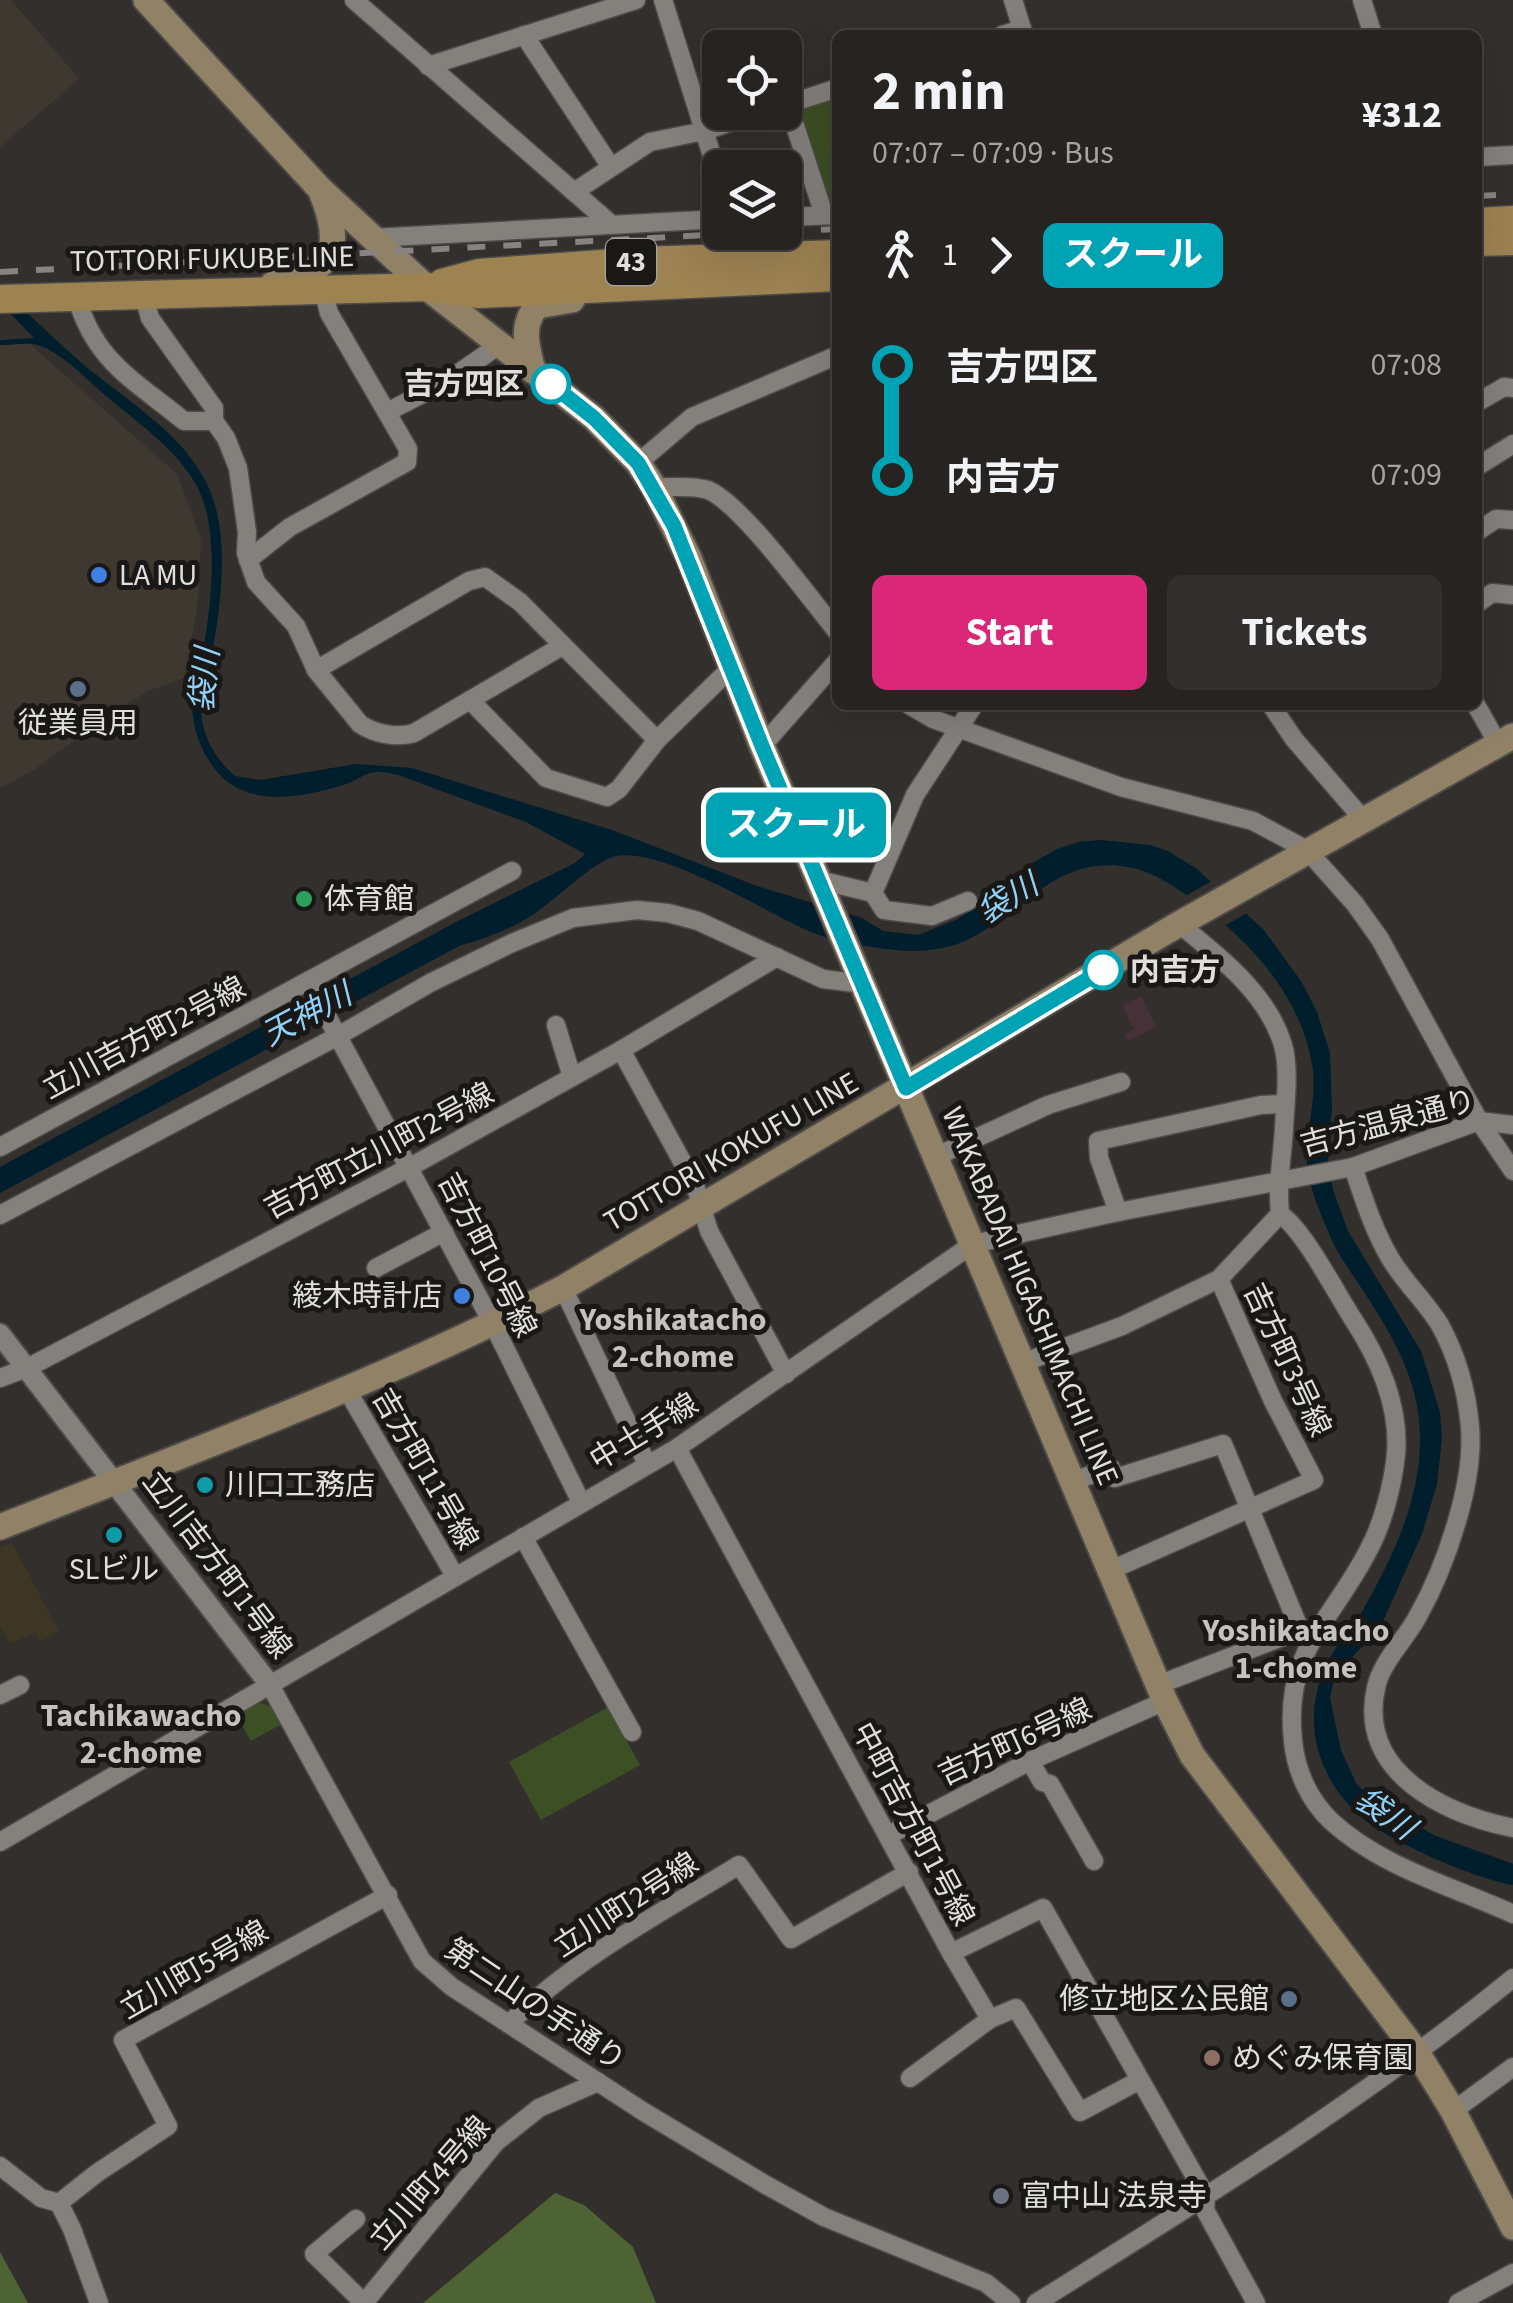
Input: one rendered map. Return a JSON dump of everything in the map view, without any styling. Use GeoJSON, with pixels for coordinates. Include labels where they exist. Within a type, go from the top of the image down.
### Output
{"type":"FeatureCollection","features":[{"type":"Feature","properties":{"kind":"main road","name":"WAKABADAI HIGASHIMACHI LINE"},"geometry":{"type":"LineString","coordinates":[[146,0],[320,189],[426,288],[594,418],[638,463],[654,487],[689,558],[762,746],[1192,1756],[1418,2054],[1511,2219]]}},
{"type":"Feature","properties":{"kind":"main road"},"geometry":{"type":"LineString","coordinates":[[234,294],[306,277],[323,266],[332,241],[332,218],[320,189]]}},
{"type":"Feature","properties":{"kind":"main road"},"geometry":{"type":"LineString","coordinates":[[1482,222],[1513,220]]}},
{"type":"Feature","properties":{"kind":"main road"},"geometry":{"type":"LineString","coordinates":[[1482,242],[1513,240]]}},
{"type":"Feature","properties":{"kind":"main road","name":"TOTTORI FUKUBE LINE"},"geometry":{"type":"LineString","coordinates":[[426,288],[479,273],[702,249]]}},
{"type":"Feature","properties":{"kind":"main road","name":"TOTTORI FUKUBE LINE"},"geometry":{"type":"LineString","coordinates":[[793,250],[832,253]]}},
{"type":"Feature","properties":{"kind":"main road","name":"TOTTORI FUKUBE LINE"},"geometry":{"type":"LineString","coordinates":[[0,299],[426,288],[479,294],[832,277]]}},
{"type":"Feature","properties":{"kind":"main road"},"geometry":{"type":"LineString","coordinates":[[533,371],[526,323],[537,306],[591,299],[635,286]]}},
{"type":"Feature","properties":{"kind":"main road","name":"TOTTORI KOKUFU LINE"},"geometry":{"type":"LineString","coordinates":[[0,1527],[347,1390],[563,1288],[1182,922],[1505,739]]}},
{"type":"Feature","properties":{"kind":"street"},"geometry":{"type":"LineString","coordinates":[[354,0],[612,226]]}},
{"type":"Feature","properties":{"kind":"street"},"geometry":{"type":"LineString","coordinates":[[428,66],[636,0]]}},
{"type":"Feature","properties":{"kind":"street"},"geometry":{"type":"LineString","coordinates":[[663,0],[710,150]]}},
{"type":"Feature","properties":{"kind":"street"},"geometry":{"type":"LineString","coordinates":[[1013,0],[1022,30]]}},
{"type":"Feature","properties":{"kind":"street"},"geometry":{"type":"LineString","coordinates":[[1362,0],[1372,30]]}},
{"type":"Feature","properties":{"kind":"street"},"geometry":{"type":"LineString","coordinates":[[524,36],[612,167]]}},
{"type":"Feature","properties":{"kind":"street"},"geometry":{"type":"LineString","coordinates":[[802,100],[832,90]]}},
{"type":"Feature","properties":{"kind":"street"},"geometry":{"type":"LineString","coordinates":[[574,192],[650,142],[707,130]]}},
{"type":"Feature","properties":{"kind":"street"},"geometry":{"type":"LineString","coordinates":[[796,130],[830,215],[802,216]]}},
{"type":"Feature","properties":{"kind":"street"},"geometry":{"type":"LineString","coordinates":[[1482,157],[1513,155]]}},
{"type":"Feature","properties":{"kind":"street"},"geometry":{"type":"LineString","coordinates":[[372,238],[702,220]]}},
{"type":"Feature","properties":{"kind":"street"},"geometry":{"type":"LineString","coordinates":[[248,560],[290,527],[406,462],[408,449],[330,313],[323,290]]}},
{"type":"Feature","properties":{"kind":"street"},"geometry":{"type":"LineString","coordinates":[[143,293],[150,318],[214,408],[214,421],[238,468],[248,560],[256,582],[296,626],[316,670],[360,724],[388,734],[414,733],[562,646]]}},
{"type":"Feature","properties":{"kind":"street"},"geometry":{"type":"LineString","coordinates":[[64,295],[106,357],[184,421],[214,421]]}},
{"type":"Feature","properties":{"kind":"street"},"geometry":{"type":"LineString","coordinates":[[387,412],[446,382],[499,345]]}},
{"type":"Feature","properties":{"kind":"street"},"geometry":{"type":"LineString","coordinates":[[638,463],[692,417],[832,358]]}},
{"type":"Feature","properties":{"kind":"street"},"geometry":{"type":"LineString","coordinates":[[1482,400],[1504,387],[1513,388]]}},
{"type":"Feature","properties":{"kind":"street"},"geometry":{"type":"LineString","coordinates":[[1482,463],[1513,444]]}},
{"type":"Feature","properties":{"kind":"street"},"geometry":{"type":"LineString","coordinates":[[654,487],[708,490],[777,556],[832,625]]}},
{"type":"Feature","properties":{"kind":"street"},"geometry":{"type":"LineString","coordinates":[[1482,528],[1496,519],[1513,520]]}},
{"type":"Feature","properties":{"kind":"street"},"geometry":{"type":"LineString","coordinates":[[316,670],[476,578],[485,577],[520,602],[657,740]]}},
{"type":"Feature","properties":{"kind":"street"},"geometry":{"type":"LineString","coordinates":[[1482,600],[1492,594],[1513,595]]}},
{"type":"Feature","properties":{"kind":"street"},"geometry":{"type":"LineString","coordinates":[[762,746],[832,667]]}},
{"type":"Feature","properties":{"kind":"street"},"geometry":{"type":"LineString","coordinates":[[470,700],[546,778],[593,795],[613,796],[657,740],[730,668]]}},
{"type":"Feature","properties":{"kind":"street"},"geometry":{"type":"LineString","coordinates":[[918,710],[933,719],[1120,786],[1252,820],[1307,850],[1355,904],[1388,953],[1479,1121],[1513,1172]]}},
{"type":"Feature","properties":{"kind":"street"},"geometry":{"type":"LineString","coordinates":[[872,893],[915,795],[970,710]]}},
{"type":"Feature","properties":{"kind":"street"},"geometry":{"type":"LineString","coordinates":[[1274,710],[1294,739],[1362,818]]}},
{"type":"Feature","properties":{"kind":"street"},"geometry":{"type":"LineString","coordinates":[[1480,710],[1505,739]]}},
{"type":"Feature","properties":{"kind":"street","name":"立川吉方町2号線"},"geometry":{"type":"LineString","coordinates":[[0,1147],[310,984],[512,871]]}},
{"type":"Feature","properties":{"kind":"street"},"geometry":{"type":"LineString","coordinates":[[822,886],[872,893],[884,910],[932,916],[968,901]]}},
{"type":"Feature","properties":{"kind":"street"},"geometry":{"type":"LineString","coordinates":[[0,1215],[430,983],[574,918],[638,910],[668,913],[698,920],[824,980],[861,978]]}},
{"type":"Feature","properties":{"kind":"street"},"geometry":{"type":"LineString","coordinates":[[1022,1362],[1122,1326],[1218,1279],[1280,1214],[1284,1048],[1268,1011],[1182,922]]}},
{"type":"Feature","properties":{"kind":"street","name":"吉方町立川町2号線"},"geometry":{"type":"LineString","coordinates":[[0,1378],[27,1368],[410,1168],[777,957]]}},
{"type":"Feature","properties":{"kind":"street","name":"吉方町10号線"},"geometry":{"type":"LineString","coordinates":[[310,984],[493,1324],[581,1502]]}},
{"type":"Feature","properties":{"kind":"street"},"geometry":{"type":"LineString","coordinates":[[556,1024],[572,1076]]}},
{"type":"Feature","properties":{"kind":"street"},"geometry":{"type":"LineString","coordinates":[[620,1050],[695,1185],[709,1232],[786,1374]]}},
{"type":"Feature","properties":{"kind":"street"},"geometry":{"type":"LineString","coordinates":[[935,1157],[1048,1105],[1121,1082]]}},
{"type":"Feature","properties":{"kind":"street"},"geometry":{"type":"LineString","coordinates":[[1118,1212],[1098,1141],[1284,1104]]}},
{"type":"Feature","properties":{"kind":"street","name":"吉方温泉通り"},"geometry":{"type":"LineString","coordinates":[[1281,1180],[1350,1167],[1479,1121],[1513,1125]]}},
{"type":"Feature","properties":{"kind":"street"},"geometry":{"type":"LineString","coordinates":[[1350,1167],[1388,1254],[1440,1325],[1463,1381],[1470,1430],[1467,1471],[1442,1564],[1418,1616],[1376,1685],[1377,1732],[1383,1752],[1399,1776],[1423,1794],[1456,1810],[1513,1828]]}},
{"type":"Feature","properties":{"kind":"street","name":"中土手線"},"geometry":{"type":"LineString","coordinates":[[270,1684],[676,1448],[973,1244],[1281,1180]]}},
{"type":"Feature","properties":{"kind":"street"},"geometry":{"type":"LineString","coordinates":[[1280,1214],[1302,1239],[1377,1359],[1396,1436],[1389,1490],[1371,1547],[1304,1638],[1290,1696],[1295,1763],[1330,1820],[1378,1854],[1513,1914]]}},
{"type":"Feature","properties":{"kind":"street"},"geometry":{"type":"LineString","coordinates":[[376,1268],[444,1232]]}},
{"type":"Feature","properties":{"kind":"street","name":"吉方町3号線"},"geometry":{"type":"LineString","coordinates":[[1111,1570],[1314,1480],[1218,1279]]}},
{"type":"Feature","properties":{"kind":"street"},"geometry":{"type":"LineString","coordinates":[[563,1288],[648,1464]]}},
{"type":"Feature","properties":{"kind":"street","name":"立川吉方町1号線"},"geometry":{"type":"LineString","coordinates":[[0,1334],[270,1684]]}},
{"type":"Feature","properties":{"kind":"street","name":"吉方町11号線"},"geometry":{"type":"LineString","coordinates":[[347,1390],[455,1576]]}},
{"type":"Feature","properties":{"kind":"street"},"geometry":{"type":"LineString","coordinates":[[1073,1482],[1112,1468],[1115,1478],[1223,1444],[1304,1638]]}},
{"type":"Feature","properties":{"kind":"street","name":"中町吉方町1号線"},"geometry":{"type":"LineString","coordinates":[[676,1448],[952,1953],[1043,1908],[1206,2196],[1205,2210],[1256,2303]]}},
{"type":"Feature","properties":{"kind":"street"},"geometry":{"type":"LineString","coordinates":[[523,1536],[632,1732]]}},
{"type":"Feature","properties":{"kind":"street","name":"吉方町6号線"},"geometry":{"type":"LineString","coordinates":[[889,1835],[1162,1693],[1304,1638]]}},
{"type":"Feature","properties":{"kind":"street"},"geometry":{"type":"LineString","coordinates":[[0,1842],[270,1684]]}},
{"type":"Feature","properties":{"kind":"street","name":"第二山の手通り"},"geometry":{"type":"LineString","coordinates":[[270,1684],[422,1961],[452,1987],[644,2112],[824,2217],[976,2278],[998,2290],[1011,2303]]}},
{"type":"Feature","properties":{"kind":"street"},"geometry":{"type":"LineString","coordinates":[[0,1694],[20,1685]]}},
{"type":"Feature","properties":{"kind":"street"},"geometry":{"type":"LineString","coordinates":[[1030,1761],[1042,1782],[1050,1784],[1094,1861]]}},
{"type":"Feature","properties":{"kind":"street","name":"立川町2号線"},"geometry":{"type":"LineString","coordinates":[[509,2024],[528,2004],[624,1935],[739,1864],[792,1939],[908,1872]]}},
{"type":"Feature","properties":{"kind":"street","name":"立川町5号線"},"geometry":{"type":"LineString","coordinates":[[59,2203],[168,2126],[123,2040],[388,1895]]}},
{"type":"Feature","properties":{"kind":"street"},"geometry":{"type":"LineString","coordinates":[[952,1953],[990,2019]]}},
{"type":"Feature","properties":{"kind":"street"},"geometry":{"type":"LineString","coordinates":[[1036,2303],[1206,2196],[1418,2054],[1513,1978]]}},
{"type":"Feature","properties":{"kind":"street"},"geometry":{"type":"LineString","coordinates":[[910,2078],[990,2019],[1016,2008],[1080,2112],[1140,2080]]}},
{"type":"Feature","properties":{"kind":"street"},"geometry":{"type":"LineString","coordinates":[[1453,2111],[1513,2067]]}},
{"type":"Feature","properties":{"kind":"street","name":"立川町4号線"},"geometry":{"type":"LineString","coordinates":[[364,2303],[496,2142],[539,2108],[598,2082]]}},
{"type":"Feature","properties":{"kind":"street"},"geometry":{"type":"LineString","coordinates":[[0,2166],[41,2198],[59,2203],[99,2303]]}},
{"type":"Feature","properties":{"kind":"street"},"geometry":{"type":"LineString","coordinates":[[356,2219],[314,2254],[364,2303]]}},
{"type":"Feature","properties":{"kind":"street"},"geometry":{"type":"LineString","coordinates":[[1458,2303],[1513,2272]]}},
{"type":"Feature","properties":{"kind":"shaded area"},"geometry":{"type":"Polygon","coordinates":[[[0,0],[11,0],[79,79],[0,147],[0,0]]]}},
{"type":"Feature","properties":{"kind":"shaded area","name":"LA MU"},"geometry":{"type":"Polygon","coordinates":[[[0,339],[24,339],[177,474],[201,540],[197,610],[184,678],[148,691],[34,770],[0,788],[0,339]]]}},
{"type":"Feature","properties":{"kind":"shaded area"},"geometry":{"type":"Polygon","coordinates":[[[1141,996],[1157,1027],[1128,1041],[1124,1034],[1134,1029],[1122,1005],[1141,996]]]}},
{"type":"Feature","properties":{"kind":"shaded area"},"geometry":{"type":"Polygon","coordinates":[[[12,1543],[59,1631],[40,1642],[35,1632],[10,1644],[0,1626],[0,1548],[12,1543]]]}},
{"type":"Feature","properties":{"kind":"green space"},"geometry":{"type":"Polygon","coordinates":[[[832,100],[832,206],[827,206],[802,127],[802,109],[832,100]]]}},
{"type":"Feature","properties":{"kind":"green space"},"geometry":{"type":"Polygon","coordinates":[[[258,1702],[273,1707],[282,1724],[251,1741],[236,1715],[258,1702]]]}},
{"type":"Feature","properties":{"kind":"green space"},"geometry":{"type":"Polygon","coordinates":[[[608,1707],[640,1765],[541,1820],[509,1762],[608,1707]]]}},
{"type":"Feature","properties":{"kind":"green space"},"geometry":{"type":"Polygon","coordinates":[[[555,2193],[584,2205],[633,2247],[656,2303],[423,2303],[555,2193]]]}},
{"type":"Feature","properties":{"kind":"green space"},"geometry":{"type":"Polygon","coordinates":[[[0,2252],[28,2303],[0,2303],[0,2252]]]}},
{"type":"Feature","properties":{"kind":"water"},"geometry":{"type":"Polygon","coordinates":[[[0,287],[84,365],[169,434],[198,467],[208,486],[220,527],[222,571],[201,711],[211,747],[235,776],[260,780],[356,764],[412,768],[612,830],[757,886],[862,918],[883,931],[918,935],[958,919],[1055,850],[1101,840],[1150,845],[1197,869],[1263,929],[1301,981],[1317,1012],[1330,1053],[1332,1108],[1328,1157],[1333,1190],[1348,1231],[1421,1351],[1440,1412],[1442,1438],[1437,1484],[1422,1534],[1380,1628],[1335,1675],[1330,1698],[1341,1750],[1357,1785],[1379,1804],[1436,1836],[1513,1864],[1513,1885],[1458,1868],[1379,1830],[1348,1804],[1323,1764],[1316,1742],[1316,1697],[1334,1651],[1360,1615],[1384,1570],[1410,1507],[1419,1462],[1419,1418],[1401,1357],[1334,1245],[1312,1190],[1307,1151],[1313,1102],[1312,1064],[1296,1014],[1251,949],[1212,914],[1154,875],[1128,867],[1081,869],[1043,888],[969,939],[955,945],[910,951],[821,936],[687,871],[637,856],[616,856],[597,865],[517,924],[461,945],[0,1193],[0,1167],[460,920],[575,863],[585,854],[526,822],[398,775],[371,773],[329,789],[273,797],[239,789],[224,779],[204,752],[192,707],[203,654],[212,561],[204,504],[194,481],[153,435],[57,354],[34,344],[0,345],[0,340],[34,338],[0,303],[0,287]]]}},
{"type":"Feature","properties":{"kind":"pier"},"geometry":{"type":"Polygon","coordinates":[[[1215,879],[1252,910],[1223,927],[1182,898],[1215,879]]]}},
{"type":"Feature","properties":{"kind":"railway"},"geometry":{"type":"LineString","coordinates":[[1482,196],[1513,194]]}},
{"type":"Feature","properties":{"kind":"railway"},"geometry":{"type":"LineString","coordinates":[[802,230],[832,229]]}},
{"type":"Feature","properties":{"kind":"railway"},"geometry":{"type":"LineString","coordinates":[[0,272],[702,235]]}},
{"type":"Feature","properties":{"kind":"bus line","name":"スクール"},"geometry":{"type":"LineString","coordinates":[[551,384],[594,418],[638,463],[674,526],[906,1088],[1103,970]]}},
{"type":"Feature","properties":{"kind":"place","name":"吉方四区"},"geometry":{"type":"Point","coordinates":[551,384]}},
{"type":"Feature","properties":{"kind":"place","name":"LA MU"},"geometry":{"type":"Point","coordinates":[99,575]}},
{"type":"Feature","properties":{"kind":"place","name":"従業員用"},"geometry":{"type":"Point","coordinates":[78,689]}},
{"type":"Feature","properties":{"kind":"place","name":"体育館"},"geometry":{"type":"Point","coordinates":[304,899]}},
{"type":"Feature","properties":{"kind":"place","name":"内吉方"},"geometry":{"type":"Point","coordinates":[1103,970]}},
{"type":"Feature","properties":{"kind":"place","name":"綾木時計店"},"geometry":{"type":"Point","coordinates":[462,1296]}},
{"type":"Feature","properties":{"kind":"place","name":"川口工務店"},"geometry":{"type":"Point","coordinates":[205,1485]}},
{"type":"Feature","properties":{"kind":"place","name":"SLビル"},"geometry":{"type":"Point","coordinates":[114,1535]}},
{"type":"Feature","properties":{"kind":"place","name":"修立地区公民館"},"geometry":{"type":"Point","coordinates":[1289,1999]}},
{"type":"Feature","properties":{"kind":"place","name":"めぐみ保育園"},"geometry":{"type":"Point","coordinates":[1212,2058]}},
{"type":"Feature","properties":{"kind":"place","name":"富中山 法泉寺"},"geometry":{"type":"Point","coordinates":[1001,2196]}},
{"type":"Feature","properties":{"kind":"district","name":"Yoshikatacho 2-chome"},"geometry":{"type":"Point","coordinates":[673,1338]}},
{"type":"Feature","properties":{"kind":"district","name":"Yoshikatacho 1-chome"},"geometry":{"type":"Point","coordinates":[1296,1650]}},
{"type":"Feature","properties":{"kind":"district","name":"Tachikawacho 2-chome"},"geometry":{"type":"Point","coordinates":[141,1734]}},
{"type":"Feature","properties":{"kind":"water label","name":"袋川"},"geometry":{"type":"Point","coordinates":[205,680]}},
{"type":"Feature","properties":{"kind":"water label","name":"袋川"},"geometry":{"type":"Point","coordinates":[1008,899]}},
{"type":"Feature","properties":{"kind":"water label","name":"天神川"},"geometry":{"type":"Point","coordinates":[307,1015]}},
{"type":"Feature","properties":{"kind":"water label","name":"袋川"},"geometry":{"type":"Point","coordinates":[1385,1814]}}]}
